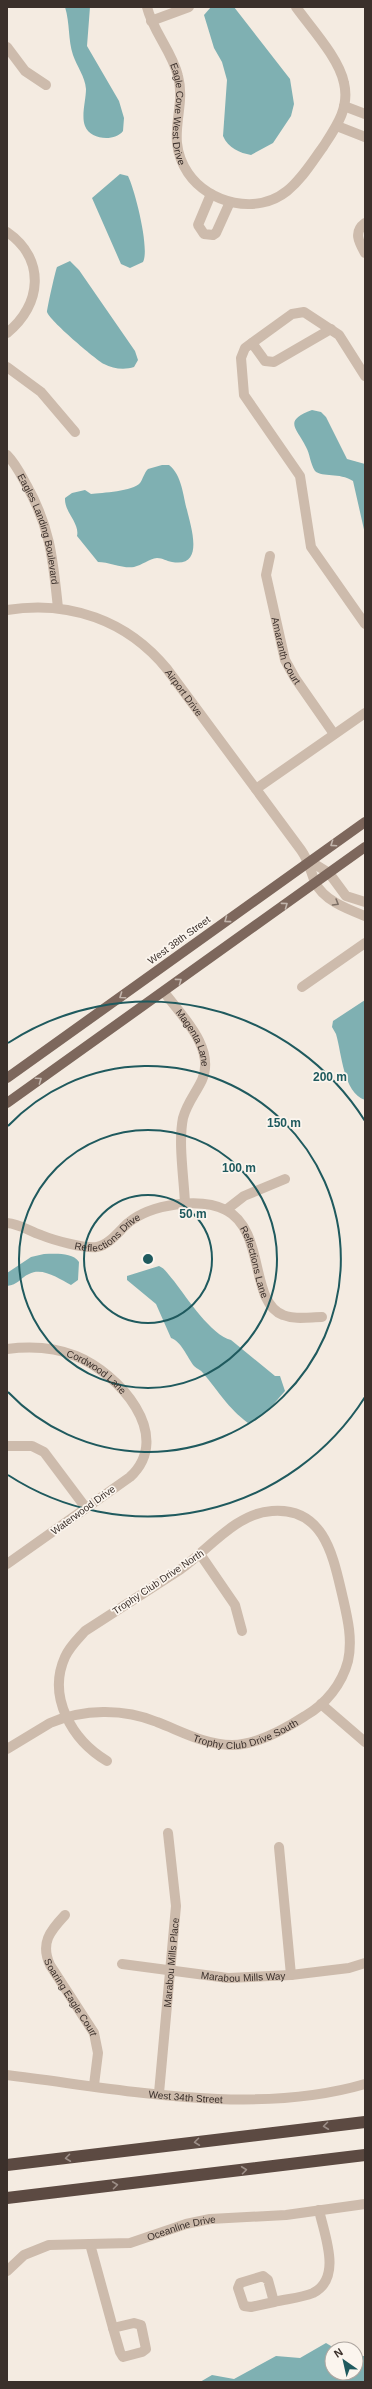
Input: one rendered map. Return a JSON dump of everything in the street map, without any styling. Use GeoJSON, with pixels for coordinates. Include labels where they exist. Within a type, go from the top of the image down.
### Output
{"type":"FeatureCollection","features":[{"type":"Feature","properties":{"kind":"highway"},"geometry":{"type":"LineString","coordinates":[[7,2165],[365,2122]]}},
{"type":"Feature","properties":{"kind":"highway"},"geometry":{"type":"LineString","coordinates":[[7,2198],[365,2155]]}},
{"type":"Feature","properties":{"kind":"main road","name":"West 38th Street"},"geometry":{"type":"LineString","coordinates":[[7,1078],[308,860],[365,822]]}},
{"type":"Feature","properties":{"kind":"main road"},"geometry":{"type":"LineString","coordinates":[[7,1103],[365,847]]}},
{"type":"Feature","properties":{"kind":"street","name":"Eagle Cove West Drive"},"geometry":{"type":"LineString","coordinates":[[147,7],[151,21],[178,75],[176,136],[180,156],[191,177],[211,194],[230,202]]}},
{"type":"Feature","properties":{"kind":"street"},"geometry":{"type":"LineString","coordinates":[[151,21],[189,7]]}},
{"type":"Feature","properties":{"kind":"street"},"geometry":{"type":"LineString","coordinates":[[211,194],[198,225],[204,234],[213,235],[216,233],[230,202],[256,203],[269,200],[287,191],[305,173],[337,126],[344,106],[345,88],[339,68],[296,7]]}},
{"type":"Feature","properties":{"kind":"street"},"geometry":{"type":"LineString","coordinates":[[7,47],[25,71],[46,85]]}},
{"type":"Feature","properties":{"kind":"street"},"geometry":{"type":"LineString","coordinates":[[344,106],[365,114]]}},
{"type":"Feature","properties":{"kind":"street"},"geometry":{"type":"LineString","coordinates":[[337,126],[365,137]]}},
{"type":"Feature","properties":{"kind":"street"},"geometry":{"type":"LineString","coordinates":[[365,223],[358,232],[358,239],[365,253]]}},
{"type":"Feature","properties":{"kind":"street"},"geometry":{"type":"LineString","coordinates":[[7,232],[17,239],[27,252],[33,266],[35,283],[34,294],[26,313],[7,333]]}},
{"type":"Feature","properties":{"kind":"street"},"geometry":{"type":"LineString","coordinates":[[365,376],[345,343],[331,329],[308,313],[296,312],[245,348],[241,358],[244,395],[300,476],[311,547],[365,624]]}},
{"type":"Feature","properties":{"kind":"street"},"geometry":{"type":"LineString","coordinates":[[252,343],[265,360],[274,362],[331,329]]}},
{"type":"Feature","properties":{"kind":"street"},"geometry":{"type":"LineString","coordinates":[[7,367],[41,392],[75,432]]}},
{"type":"Feature","properties":{"kind":"street","name":"Eagles Landing Boulevard"},"geometry":{"type":"LineString","coordinates":[[7,455],[29,488],[46,526],[51,546],[58,608]]}},
{"type":"Feature","properties":{"kind":"street","name":"Amaranth Court"},"geometry":{"type":"LineString","coordinates":[[270,556],[266,575],[286,660],[295,678],[334,734]]}},
{"type":"Feature","properties":{"kind":"street","name":"Airport Drive"},"geometry":{"type":"LineString","coordinates":[[7,610],[34,607],[78,611],[107,621],[129,634],[149,649],[167,669],[308,860]]}},
{"type":"Feature","properties":{"kind":"street"},"geometry":{"type":"LineString","coordinates":[[256,789],[365,713]]}},
{"type":"Feature","properties":{"kind":"street"},"geometry":{"type":"LineString","coordinates":[[308,860],[329,873],[342,893],[365,902]]}},
{"type":"Feature","properties":{"kind":"street"},"geometry":{"type":"LineString","coordinates":[[308,860],[315,883],[329,898],[347,909],[365,916]]}},
{"type":"Feature","properties":{"kind":"street"},"geometry":{"type":"LineString","coordinates":[[302,987],[365,943]]}},
{"type":"Feature","properties":{"kind":"street","name":"Magenta Lane"},"geometry":{"type":"LineString","coordinates":[[164,992],[199,1041],[205,1057],[205,1067],[202,1080],[187,1104],[183,1121],[185,1204]]}},
{"type":"Feature","properties":{"kind":"street"},"geometry":{"type":"LineString","coordinates":[[185,1204],[208,1206],[226,1210],[244,1196],[285,1179]]}},
{"type":"Feature","properties":{"kind":"street","name":"Reflections Drive"},"geometry":{"type":"LineString","coordinates":[[7,1223],[22,1226],[47,1237],[96,1247],[108,1241],[134,1219],[150,1211],[185,1204]]}},
{"type":"Feature","properties":{"kind":"street","name":"Reflections Lane"},"geometry":{"type":"LineString","coordinates":[[226,1210],[238,1220],[247,1236],[258,1264],[264,1296],[272,1308],[287,1317],[322,1317]]}},
{"type":"Feature","properties":{"kind":"street","name":"Cordwood Lane"},"geometry":{"type":"LineString","coordinates":[[7,1349],[36,1347],[56,1350],[82,1358],[102,1370],[120,1387],[140,1414],[146,1428],[147,1446]]}},
{"type":"Feature","properties":{"kind":"street"},"geometry":{"type":"LineString","coordinates":[[7,1446],[32,1446],[44,1452],[86,1508]]}},
{"type":"Feature","properties":{"kind":"street","name":"Waterwood Drive"},"geometry":{"type":"LineString","coordinates":[[7,1564],[133,1474],[143,1458],[147,1446]]}},
{"type":"Feature","properties":{"kind":"street","name":"Trophy Club Drive North"},"geometry":{"type":"LineString","coordinates":[[107,1761],[86,1746],[67,1718],[60,1699],[59,1679],[65,1656],[85,1630],[200,1554],[246,1519],[272,1511],[288,1512],[306,1519],[321,1532],[329,1546]]}},
{"type":"Feature","properties":{"kind":"street","name":"Trophy Club Drive South"},"geometry":{"type":"LineString","coordinates":[[7,1749],[34,1731],[67,1718],[103,1712],[136,1716],[205,1741],[232,1745],[259,1739],[305,1717],[321,1704],[334,1690],[342,1676],[350,1644],[348,1623],[329,1546]]}},
{"type":"Feature","properties":{"kind":"street"},"geometry":{"type":"LineString","coordinates":[[200,1554],[235,1605],[242,1631]]}},
{"type":"Feature","properties":{"kind":"street"},"geometry":{"type":"LineString","coordinates":[[321,1704],[365,1742]]}},
{"type":"Feature","properties":{"kind":"street","name":"Marabou Mills Place"},"geometry":{"type":"LineString","coordinates":[[159,2093],[172,1972],[176,1906],[168,1833]]}},
{"type":"Feature","properties":{"kind":"street"},"geometry":{"type":"LineString","coordinates":[[279,1847],[291,1975]]}},
{"type":"Feature","properties":{"kind":"street","name":"Soaring Eagle Court"},"geometry":{"type":"LineString","coordinates":[[66,1915],[50,1932],[46,1943],[45,1953],[50,1965],[94,2033],[98,2053],[94,2085]]}},
{"type":"Feature","properties":{"kind":"street","name":"Marabou Mills Way"},"geometry":{"type":"LineString","coordinates":[[122,1964],[172,1972],[228,1978],[291,1975],[348,1968],[365,1963]]}},
{"type":"Feature","properties":{"kind":"street","name":"West 34th Street"},"geometry":{"type":"LineString","coordinates":[[7,2075],[233,2100],[276,2099],[320,2094],[365,2084]]}},
{"type":"Feature","properties":{"kind":"street","name":"Oceanline Drive"},"geometry":{"type":"LineString","coordinates":[[7,2271],[24,2255],[42,2247],[130,2243],[186,2224],[210,2219],[286,2215],[365,2204]]}},
{"type":"Feature","properties":{"kind":"street"},"geometry":{"type":"LineString","coordinates":[[274,2302],[311,2294],[318,2290],[326,2280],[330,2264],[319,2210]]}},
{"type":"Feature","properties":{"kind":"street"},"geometry":{"type":"LineString","coordinates":[[90,2244],[113,2328]]}},
{"type":"Feature","properties":{"kind":"water"},"geometry":{"type":"Polygon","coordinates":[[[65,7],[90,7],[87,46],[119,101],[124,118],[123,131],[114,137],[97,137],[88,131],[85,126],[83,118],[86,89],[83,76],[71,49],[68,19],[65,7]]]}},
{"type":"Feature","properties":{"kind":"water"},"geometry":{"type":"Polygon","coordinates":[[[211,7],[234,7],[290,79],[294,104],[291,116],[273,143],[251,155],[231,147],[223,136],[227,80],[222,62],[214,48],[204,15],[211,7]]]}},
{"type":"Feature","properties":{"kind":"water"},"geometry":{"type":"Polygon","coordinates":[[[120,174],[128,176],[131,183],[141,219],[145,245],[143,262],[130,268],[121,264],[92,198],[120,174]]]}},
{"type":"Feature","properties":{"kind":"water"},"geometry":{"type":"Polygon","coordinates":[[[70,261],[79,270],[135,351],[138,360],[134,367],[111,367],[99,361],[55,323],[47,312],[57,267],[70,261]]]}},
{"type":"Feature","properties":{"kind":"water"},"geometry":{"type":"Polygon","coordinates":[[[312,410],[321,412],[326,417],[347,459],[365,464],[365,534],[353,481],[348,478],[322,474],[315,471],[307,450],[294,425],[297,418],[312,410]]]}},
{"type":"Feature","properties":{"kind":"water"},"geometry":{"type":"Polygon","coordinates":[[[162,465],[169,465],[173,469],[177,474],[181,486],[193,536],[192,553],[189,559],[182,562],[172,562],[157,558],[134,567],[98,562],[77,536],[76,527],[65,503],[65,498],[72,493],[85,490],[91,494],[131,488],[140,483],[148,469],[162,465]]]}},
{"type":"Feature","properties":{"kind":"water"},"geometry":{"type":"Polygon","coordinates":[[[365,1000],[365,1100],[358,1096],[348,1081],[344,1072],[336,1034],[332,1027],[333,1021],[365,1000]]]}},
{"type":"Feature","properties":{"kind":"water"},"geometry":{"type":"Polygon","coordinates":[[[44,1254],[63,1254],[76,1259],[79,1262],[78,1280],[71,1285],[51,1275],[34,1272],[16,1283],[7,1286],[7,1273],[31,1257],[44,1254]]]}},
{"type":"Feature","properties":{"kind":"water"},"geometry":{"type":"Polygon","coordinates":[[[159,1266],[164,1269],[192,1306],[215,1331],[223,1337],[231,1340],[275,1376],[280,1376],[285,1391],[259,1418],[248,1423],[234,1411],[202,1372],[194,1366],[178,1342],[171,1338],[156,1304],[127,1280],[127,1276],[159,1266]]]}},
{"type":"Feature","properties":{"kind":"water"},"geometry":{"type":"Polygon","coordinates":[[[324,2344],[324,2381],[364,2381],[365,2356],[365,2382],[200,2382],[212,2375],[234,2379],[276,2356],[300,2358],[324,2344]]]}}]}
